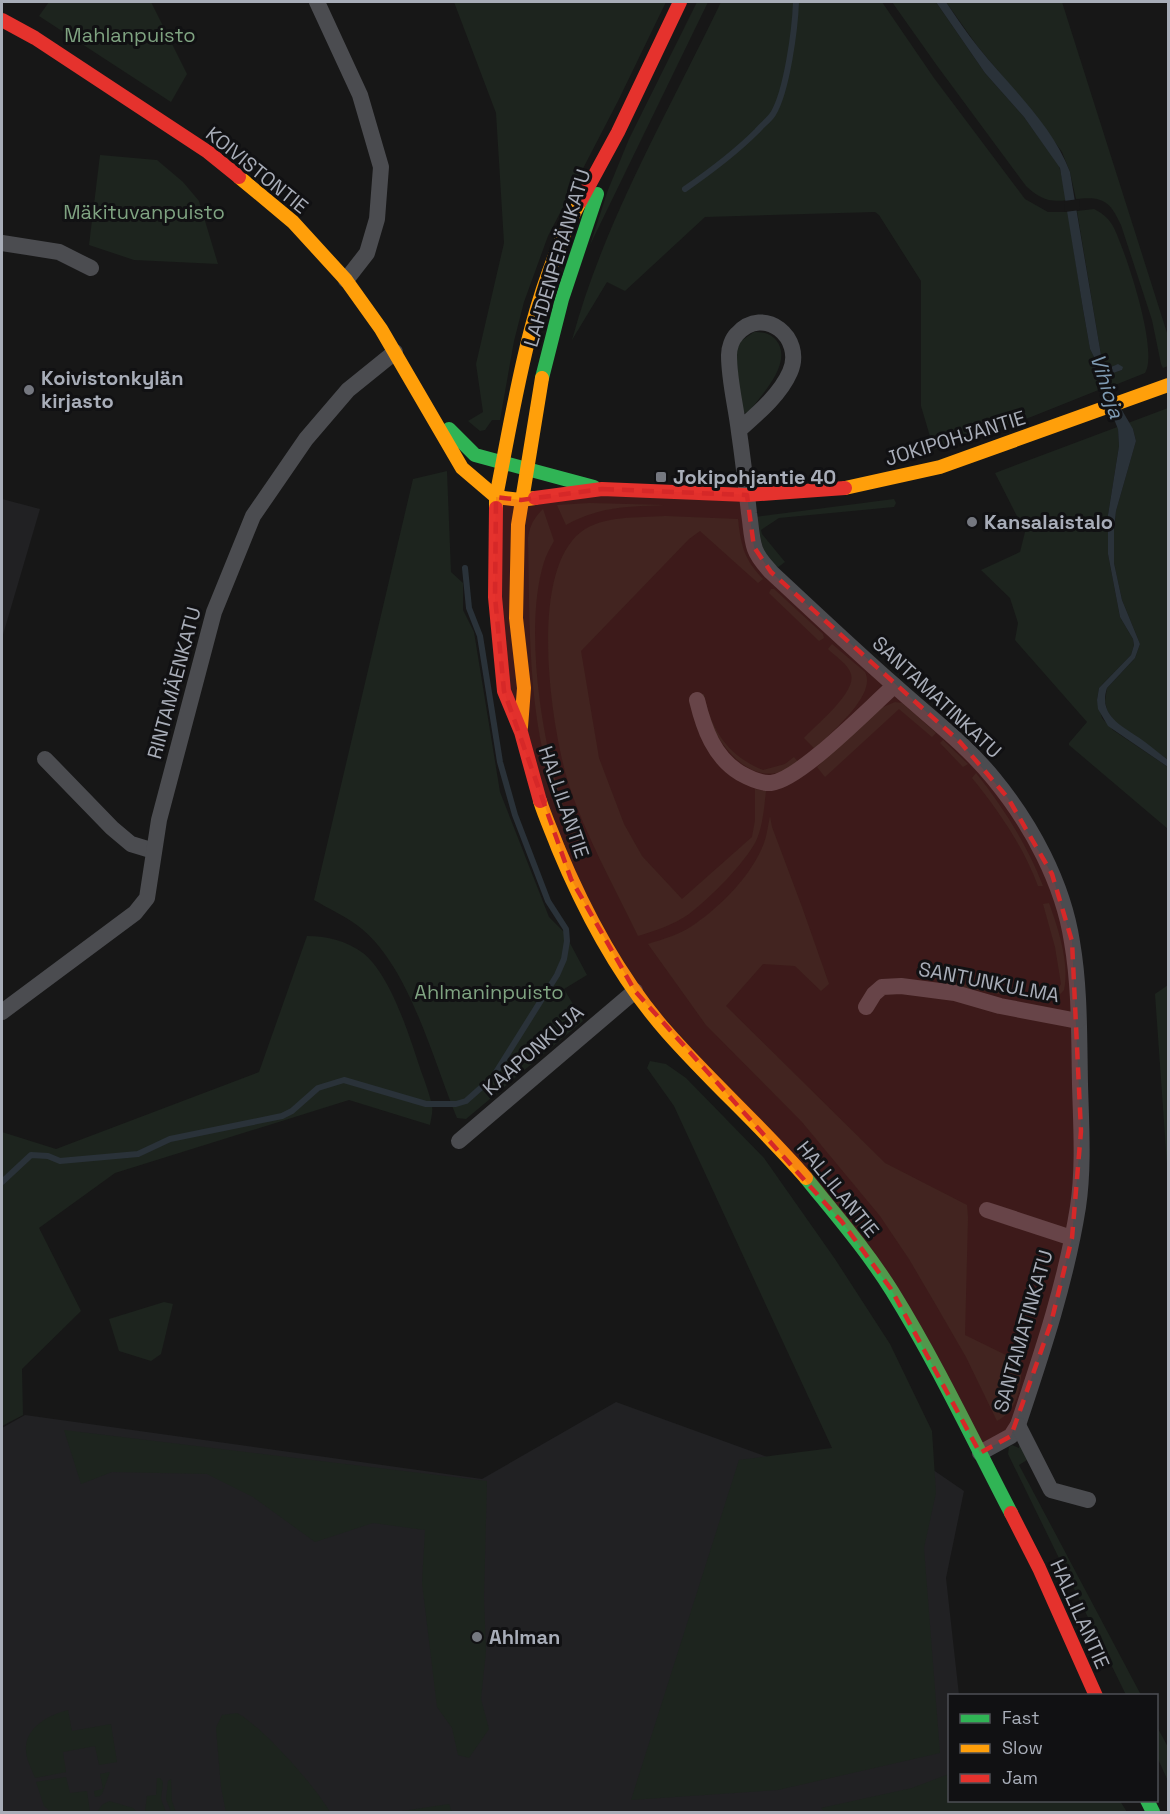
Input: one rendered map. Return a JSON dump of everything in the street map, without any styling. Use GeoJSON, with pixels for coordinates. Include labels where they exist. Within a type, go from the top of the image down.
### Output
{"type":"FeatureCollection","features":[{"type":"Feature","properties":{"kind":"main road","name":"LAHDENPERÄNKATU"},"geometry":{"type":"LineString","coordinates":[[503,464],[523,359],[543,286],[571,218],[618,132],[680,2]]}},
{"type":"Feature","properties":{"kind":"main road","name":"KOIVISTONTIE"},"geometry":{"type":"LineString","coordinates":[[2,20],[34,38],[208,152],[293,222],[346,280],[381,329],[462,468],[496,497]]}},
{"type":"Feature","properties":{"kind":"main road","name":"LAHDENPERÄNKATU"},"geometry":{"type":"LineString","coordinates":[[526,469],[544,366],[561,299],[618,132]]}},
{"type":"Feature","properties":{"kind":"main road","name":"JOKIPOHJANTIE"},"geometry":{"type":"LineString","coordinates":[[521,500],[602,489],[747,495],[836,489],[940,467],[1168,385]]}},
{"type":"Feature","properties":{"kind":"main road","name":"KOIVISTONTIE"},"geometry":{"type":"LineString","coordinates":[[429,410],[475,455],[526,469]]}},
{"type":"Feature","properties":{"kind":"main road","name":"HALLILANTIE"},"geometry":{"type":"LineString","coordinates":[[503,464],[496,497],[495,597],[504,691],[520,732],[541,805],[571,879],[611,955],[634,991],[667,1032],[777,1144],[842,1222],[891,1289],[936,1367],[1039,1568],[1096,1694]]}},
{"type":"Feature","properties":{"kind":"main road","name":"HALLILANTIE"},"geometry":{"type":"LineString","coordinates":[[520,732],[524,688],[516,618],[518,525],[526,469]]}},
{"type":"Feature","properties":{"kind":"main road","name":"JOKIPOHJANTIE"},"geometry":{"type":"LineString","coordinates":[[526,469],[602,489]]}},
{"type":"Feature","properties":{"kind":"main road"},"geometry":{"type":"LineString","coordinates":[[496,497],[521,500]]}},
{"type":"Feature","properties":{"kind":"street"},"geometry":{"type":"LineString","coordinates":[[317,2],[360,95],[381,167],[377,219],[367,253],[346,280]]}},
{"type":"Feature","properties":{"kind":"street"},"geometry":{"type":"LineString","coordinates":[[2,243],[59,252],[91,268]]}},
{"type":"Feature","properties":{"kind":"street","name":"SANTAMATINKATU"},"geometry":{"type":"LineString","coordinates":[[739,430],[772,398],[790,372],[793,361],[790,342],[785,333],[770,323],[761,322],[736,334],[729,354],[754,547],[761,560],[779,580],[894,686],[960,742],[994,779],[1042,852],[1061,897],[1072,941],[1078,1021],[1080,1174],[1072,1238],[1051,1323],[1018,1425],[1011,1436],[980,1453]]}},
{"type":"Feature","properties":{"kind":"street","name":"RINTAMÄENKATU"},"geometry":{"type":"LineString","coordinates":[[2,1012],[135,913],[147,898],[159,820],[214,612],[253,516],[306,439],[348,390],[395,352]]}},
{"type":"Feature","properties":{"kind":"street"},"geometry":{"type":"LineString","coordinates":[[697,700],[703,726],[715,750],[731,768],[749,779],[771,783],[788,777],[804,767],[894,686]]}},
{"type":"Feature","properties":{"kind":"street"},"geometry":{"type":"LineString","coordinates":[[45,759],[112,828],[131,844],[154,851]]}},
{"type":"Feature","properties":{"kind":"street","name":"SANTUNKULMA"},"geometry":{"type":"LineString","coordinates":[[866,1008],[874,994],[882,987],[902,986],[955,993],[1000,1006],[1078,1021]]}},
{"type":"Feature","properties":{"kind":"street","name":"KAAPONKUJA"},"geometry":{"type":"LineString","coordinates":[[459,1141],[634,991]]}},
{"type":"Feature","properties":{"kind":"street","name":"SANTAMATINKATU"},"geometry":{"type":"LineString","coordinates":[[987,1210],[1072,1238]]}},
{"type":"Feature","properties":{"kind":"street"},"geometry":{"type":"LineString","coordinates":[[1018,1425],[1051,1490],[1088,1500]]}},
{"type":"Feature","properties":{"kind":"highlighted area"},"geometry":{"type":"Polygon","coordinates":[[[602,489],[747,495],[754,547],[771,572],[960,742],[1008,798],[1052,874],[1072,941],[1081,1131],[1072,1238],[1051,1323],[1011,1436],[980,1453],[891,1289],[842,1222],[635,991],[571,879],[504,691],[495,597],[496,497],[521,500],[602,489]]]}},
{"type":"Feature","properties":{"kind":"shaded area"},"geometry":{"type":"Polygon","coordinates":[[[2,499],[40,509],[2,638],[2,499]]]}},
{"type":"Feature","properties":{"kind":"shaded area","name":"Ahlman"},"geometry":{"type":"Polygon","coordinates":[[[616,1402],[836,1482],[866,1424],[964,1491],[946,1578],[959,1694],[948,1694],[948,1802],[964,1802],[1034,1812],[2,1812],[2,1428],[25,1415],[482,1479],[616,1402]]]}},
{"type":"Feature","properties":{"kind":"green space","name":"Mahlanpuisto"},"geometry":{"type":"Polygon","coordinates":[[[49,2],[151,2],[187,74],[171,102],[39,16],[49,2]]]}},
{"type":"Feature","properties":{"kind":"green space"},"geometry":{"type":"Polygon","coordinates":[[[454,2],[666,2],[548,236],[524,302],[514,341],[500,420],[492,420],[485,430],[480,431],[468,421],[483,412],[476,364],[504,243],[496,113],[454,2]]]}},
{"type":"Feature","properties":{"kind":"green space"},"geometry":{"type":"Polygon","coordinates":[[[697,2],[708,2],[590,245],[608,190],[629,139],[697,2]]]}},
{"type":"Feature","properties":{"kind":"green space"},"geometry":{"type":"Polygon","coordinates":[[[721,2],[882,2],[934,78],[1025,199],[1048,212],[1068,212],[1090,349],[1094,357],[1093,367],[1101,389],[1031,417],[934,450],[921,406],[921,281],[875,212],[705,217],[625,291],[607,282],[572,340],[585,296],[619,210],[721,2]]]}},
{"type":"Feature","properties":{"kind":"green space"},"geometry":{"type":"Polygon","coordinates":[[[892,2],[936,2],[985,73],[1024,117],[1059,165],[1067,200],[1045,199],[1026,186],[892,2]]]}},
{"type":"Feature","properties":{"kind":"green space"},"geometry":{"type":"Polygon","coordinates":[[[946,2],[1062,2],[1168,336],[1168,366],[1163,368],[1161,364],[1152,320],[1121,225],[1113,210],[1104,202],[1093,198],[1076,199],[1070,172],[1062,152],[1034,114],[978,47],[946,2]]]}},
{"type":"Feature","properties":{"kind":"green space","name":"Mäkituvanpuisto"},"geometry":{"type":"Polygon","coordinates":[[[100,155],[157,160],[183,182],[199,201],[218,264],[134,260],[89,245],[100,155]]]}},
{"type":"Feature","properties":{"kind":"green space"},"geometry":{"type":"Polygon","coordinates":[[[1094,209],[1103,215],[1114,228],[1133,279],[1148,345],[1145,373],[1110,387],[1106,375],[1122,370],[1116,365],[1106,369],[1101,355],[1077,211],[1094,209]]]}},
{"type":"Feature","properties":{"kind":"green space"},"geometry":{"type":"Polygon","coordinates":[[[754,332],[766,333],[774,338],[781,349],[781,358],[779,368],[768,387],[749,412],[744,413],[741,409],[736,351],[741,341],[754,332]]]}},
{"type":"Feature","properties":{"kind":"green space"},"geometry":{"type":"Polygon","coordinates":[[[1168,408],[1168,760],[1114,721],[1107,710],[1105,701],[1107,688],[1135,658],[1140,644],[1122,600],[1114,563],[1116,511],[1136,441],[1133,429],[1118,429],[1119,446],[1108,515],[1108,554],[1120,617],[1134,645],[1131,655],[1099,688],[1097,700],[1102,718],[1113,730],[1168,767],[1168,829],[1069,745],[1087,722],[1015,640],[1018,623],[1010,598],[981,570],[1020,552],[1025,532],[995,473],[1168,408]]]}},
{"type":"Feature","properties":{"kind":"green space","name":"Ahlmaninpuisto"},"geometry":{"type":"Polygon","coordinates":[[[447,471],[451,572],[463,583],[463,610],[474,632],[500,792],[549,917],[564,932],[587,975],[564,989],[583,1021],[466,1119],[457,1118],[418,1017],[394,967],[379,946],[362,929],[314,900],[413,479],[447,471]]]}},
{"type":"Feature","properties":{"kind":"green space"},"geometry":{"type":"Polygon","coordinates":[[[894,499],[896,503],[894,507],[779,518],[761,530],[785,562],[777,568],[764,552],[755,517],[894,499]]]}},
{"type":"Feature","properties":{"kind":"green space"},"geometry":{"type":"Polygon","coordinates":[[[590,503],[665,505],[602,511],[566,525],[557,505],[590,503]]]}},
{"type":"Feature","properties":{"kind":"green space"},"geometry":{"type":"Polygon","coordinates":[[[543,509],[554,541],[545,559],[538,588],[535,648],[538,681],[547,745],[554,774],[563,805],[581,846],[567,826],[557,802],[547,770],[535,705],[530,638],[528,538],[533,522],[543,509]]]}},
{"type":"Feature","properties":{"kind":"green space"},"geometry":{"type":"Polygon","coordinates":[[[665,516],[738,519],[744,552],[763,579],[758,583],[700,531],[689,539],[581,651],[599,758],[624,824],[642,856],[682,899],[752,837],[755,820],[755,789],[766,791],[763,816],[756,841],[735,870],[689,914],[665,927],[638,936],[591,841],[568,782],[555,725],[548,651],[549,614],[554,580],[565,552],[581,532],[610,520],[665,516]]]}},
{"type":"Feature","properties":{"kind":"green space"},"geometry":{"type":"Polygon","coordinates":[[[771,589],[774,589],[823,634],[824,638],[819,641],[769,593],[771,589]]]}},
{"type":"Feature","properties":{"kind":"green space"},"geometry":{"type":"Polygon","coordinates":[[[832,644],[865,672],[867,681],[859,702],[842,722],[814,748],[804,738],[842,699],[851,681],[851,674],[847,667],[828,649],[832,644]]]}},
{"type":"Feature","properties":{"kind":"green space"},"geometry":{"type":"Polygon","coordinates":[[[702,694],[704,694],[711,719],[723,740],[740,757],[763,770],[785,764],[794,757],[798,762],[786,770],[775,773],[764,773],[743,765],[711,727],[702,694]]]}},
{"type":"Feature","properties":{"kind":"green space"},"geometry":{"type":"Polygon","coordinates":[[[895,702],[902,703],[936,733],[932,737],[899,709],[825,777],[817,767],[876,710],[895,702]]]}},
{"type":"Feature","properties":{"kind":"green space"},"geometry":{"type":"Polygon","coordinates":[[[943,740],[968,764],[963,767],[940,743],[943,740]]]}},
{"type":"Feature","properties":{"kind":"green space"},"geometry":{"type":"Polygon","coordinates":[[[976,773],[1014,827],[1043,886],[1038,886],[1010,829],[972,778],[976,773]]]}},
{"type":"Feature","properties":{"kind":"green space"},"geometry":{"type":"Polygon","coordinates":[[[770,816],[829,984],[821,991],[795,966],[763,964],[726,1006],[885,1163],[967,1205],[965,1335],[1022,1363],[1021,1380],[1014,1403],[1010,1410],[997,1421],[966,1357],[909,1259],[880,1216],[802,1122],[706,1025],[648,944],[690,928],[726,898],[744,878],[759,855],[770,816]]]}},
{"type":"Feature","properties":{"kind":"green space"},"geometry":{"type":"Polygon","coordinates":[[[1049,903],[1064,958],[1064,990],[1049,1000],[1018,997],[1018,992],[1048,993],[1061,984],[1055,947],[1043,904],[1049,903]]]}},
{"type":"Feature","properties":{"kind":"green space"},"geometry":{"type":"Polygon","coordinates":[[[307,936],[329,938],[350,945],[363,953],[382,976],[405,1025],[429,1093],[432,1108],[430,1125],[349,1100],[115,1173],[39,1228],[81,1311],[22,1369],[23,1415],[2,1426],[2,1132],[56,1149],[259,1072],[307,936]]]}},
{"type":"Feature","properties":{"kind":"green space"},"geometry":{"type":"Polygon","coordinates":[[[945,982],[1004,989],[1004,995],[945,984],[945,982]]]}},
{"type":"Feature","properties":{"kind":"green space"},"geometry":{"type":"Polygon","coordinates":[[[1168,985],[1168,1179],[1155,994],[1168,985]]]}},
{"type":"Feature","properties":{"kind":"green space"},"geometry":{"type":"Polygon","coordinates":[[[650,1061],[666,1064],[686,1078],[764,1158],[835,1259],[890,1344],[932,1431],[936,1493],[924,1548],[940,1753],[778,1790],[631,1800],[739,1460],[832,1448],[674,1106],[647,1068],[650,1061]]]}},
{"type":"Feature","properties":{"kind":"green space"},"geometry":{"type":"Polygon","coordinates":[[[164,1302],[173,1304],[161,1354],[151,1361],[119,1351],[109,1319],[164,1302]]]}},
{"type":"Feature","properties":{"kind":"green space"},"geometry":{"type":"Polygon","coordinates":[[[64,1430],[487,1481],[484,1598],[486,1651],[481,1699],[489,1729],[469,1758],[458,1755],[452,1728],[437,1707],[422,1583],[425,1530],[373,1523],[315,1542],[253,1497],[207,1474],[112,1472],[81,1484],[64,1430]]]}},
{"type":"Feature","properties":{"kind":"green space"},"geometry":{"type":"Polygon","coordinates":[[[1019,1442],[1027,1460],[1019,1465],[1140,1694],[1126,1694],[1008,1454],[1009,1447],[1012,1445],[1019,1448],[1019,1442]]]}},
{"type":"Feature","properties":{"kind":"green space"},"geometry":{"type":"Polygon","coordinates":[[[68,1710],[72,1731],[111,1724],[117,1762],[99,1765],[95,1746],[63,1752],[66,1772],[35,1778],[26,1753],[29,1735],[46,1719],[68,1710]]]}},
{"type":"Feature","properties":{"kind":"green space"},"geometry":{"type":"Polygon","coordinates":[[[237,1713],[261,1731],[288,1758],[313,1787],[330,1812],[226,1812],[221,1787],[216,1728],[222,1715],[237,1713]]]}},
{"type":"Feature","properties":{"kind":"green space"},"geometry":{"type":"Polygon","coordinates":[[[1158,1729],[1168,1747],[1168,1781],[1158,1759],[1158,1729]]]}},
{"type":"Feature","properties":{"kind":"green space"},"geometry":{"type":"Polygon","coordinates":[[[110,1772],[102,1794],[95,1797],[94,1791],[103,1789],[100,1774],[110,1772]]]}},
{"type":"Feature","properties":{"kind":"green space"},"geometry":{"type":"Polygon","coordinates":[[[948,1774],[948,1802],[1121,1802],[1127,1812],[825,1812],[821,1808],[912,1788],[948,1774]]]}},
{"type":"Feature","properties":{"kind":"green space"},"geometry":{"type":"Polygon","coordinates":[[[66,1777],[70,1793],[87,1791],[90,1812],[51,1812],[44,1806],[36,1782],[66,1777]]]}},
{"type":"Feature","properties":{"kind":"green space"},"geometry":{"type":"Polygon","coordinates":[[[157,1778],[163,1782],[161,1799],[166,1812],[145,1812],[147,1796],[156,1795],[157,1778]]]}},
{"type":"Feature","properties":{"kind":"green space"},"geometry":{"type":"Polygon","coordinates":[[[171,1779],[172,1801],[176,1812],[171,1812],[166,1799],[168,1781],[171,1779]]]}},
{"type":"Feature","properties":{"kind":"green space"},"geometry":{"type":"Polygon","coordinates":[[[109,1801],[133,1808],[137,1812],[97,1812],[109,1801]]]}},
{"type":"Feature","properties":{"kind":"green space"},"geometry":{"type":"Polygon","coordinates":[[[449,1804],[452,1812],[396,1812],[449,1804]]]}},
{"type":"Feature","properties":{"kind":"water","name":"Vihioja"},"geometry":{"type":"Polygon","coordinates":[[[936,2],[946,2],[978,47],[1029,106],[1062,154],[1070,172],[1101,355],[1106,369],[1118,364],[1123,367],[1122,370],[1107,375],[1116,400],[1133,429],[1136,441],[1116,511],[1114,563],[1122,600],[1140,644],[1135,658],[1107,688],[1106,707],[1110,715],[1122,727],[1168,760],[1168,767],[1108,726],[1098,709],[1099,688],[1131,655],[1134,645],[1120,617],[1108,554],[1108,515],[1119,446],[1118,429],[1093,367],[1094,357],[1090,349],[1060,168],[1024,117],[985,73],[936,2]]]}},
{"type":"Feature","properties":{"kind":"pier"},"geometry":{"type":"Polygon","coordinates":[[[1079,199],[1080,210],[1065,212],[1064,201],[1079,199]]]}},
{"type":"Feature","properties":{"kind":"waterway"},"geometry":{"type":"LineString","coordinates":[[685,189],[731,154],[773,114],[786,76],[796,2]]}},
{"type":"Feature","properties":{"kind":"waterway"},"geometry":{"type":"LineString","coordinates":[[2,1182],[31,1155],[48,1156],[60,1161],[138,1154],[170,1139],[282,1116],[292,1111],[318,1088],[344,1080],[426,1104],[456,1104],[466,1101],[493,1077],[557,975],[564,959],[567,941],[566,929],[548,901],[515,815],[500,762],[480,636],[469,608],[465,568]]}},
{"type":"Feature","properties":{"kind":"traffic: fast"},"geometry":{"type":"LineString","coordinates":[[542,378],[562,299],[597,194]]}},
{"type":"Feature","properties":{"kind":"traffic: fast"},"geometry":{"type":"LineString","coordinates":[[449,429],[475,455],[594,487]]}},
{"type":"Feature","properties":{"kind":"traffic: fast"},"geometry":{"type":"LineString","coordinates":[[806,1178],[861,1247],[892,1291],[939,1373],[1011,1513]]}},
{"type":"Feature","properties":{"kind":"traffic: fast"},"geometry":{"type":"LineString","coordinates":[[1148,1802],[1153,1812]]}},
{"type":"Feature","properties":{"kind":"traffic: slow"},"geometry":{"type":"LineString","coordinates":[[239,177],[293,222],[346,280],[381,329],[462,468],[496,497],[521,500],[535,498]]}},
{"type":"Feature","properties":{"kind":"traffic: slow"},"geometry":{"type":"LineString","coordinates":[[496,508],[496,497],[518,384],[537,309],[563,237],[580,202]]}},
{"type":"Feature","properties":{"kind":"traffic: slow"},"geometry":{"type":"LineString","coordinates":[[521,727],[524,688],[516,618],[518,525],[542,378]]}},
{"type":"Feature","properties":{"kind":"traffic: slow"},"geometry":{"type":"LineString","coordinates":[[845,488],[940,467],[1168,385]]}},
{"type":"Feature","properties":{"kind":"traffic: slow"},"geometry":{"type":"LineString","coordinates":[[540,801],[580,897],[605,945],[634,990],[684,1051],[806,1178]]}},
{"type":"Feature","properties":{"kind":"traffic: jam"},"geometry":{"type":"LineString","coordinates":[[580,202],[618,132],[680,2]]}},
{"type":"Feature","properties":{"kind":"traffic: jam"},"geometry":{"type":"LineString","coordinates":[[2,20],[35,38],[208,152],[239,177]]}},
{"type":"Feature","properties":{"kind":"traffic: jam"},"geometry":{"type":"LineString","coordinates":[[535,498],[602,489],[747,495],[845,488]]}},
{"type":"Feature","properties":{"kind":"traffic: jam"},"geometry":{"type":"LineString","coordinates":[[496,508],[495,597],[504,691],[521,732],[540,801]]}},
{"type":"Feature","properties":{"kind":"traffic: jam"},"geometry":{"type":"LineString","coordinates":[[1011,1513],[1039,1568],[1095,1694]]}},
{"type":"Feature","properties":{"kind":"place","name":"Koivistonkylän kirjasto"},"geometry":{"type":"Point","coordinates":[29,390]}},
{"type":"Feature","properties":{"kind":"place","name":"Jokipohjantie 40"},"geometry":{"type":"Point","coordinates":[661,477]}},
{"type":"Feature","properties":{"kind":"place","name":"Kansalaistalo"},"geometry":{"type":"Point","coordinates":[972,522]}},
{"type":"Feature","properties":{"kind":"place","name":"Ahlman"},"geometry":{"type":"Point","coordinates":[477,1637]}}]}
